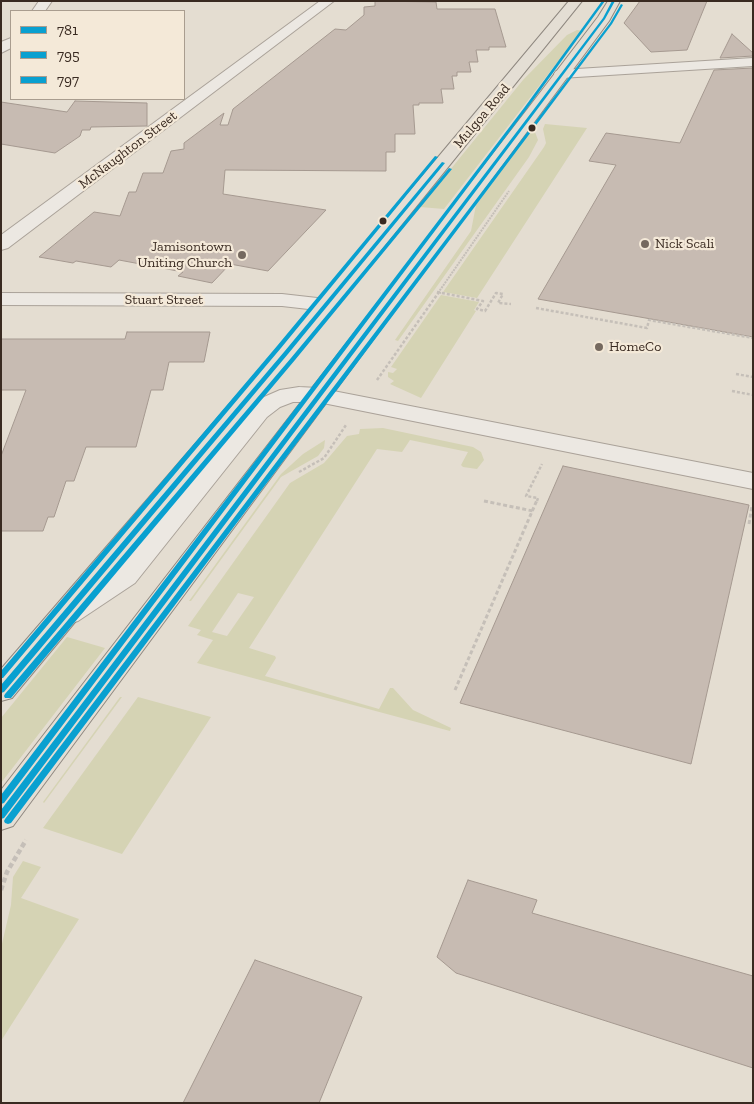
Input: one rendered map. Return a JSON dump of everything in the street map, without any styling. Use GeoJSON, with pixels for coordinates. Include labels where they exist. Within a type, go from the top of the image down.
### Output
{"type":"FeatureCollection","features":[{"type":"Feature","properties":{"kind":"main road","name":"Mulgoa Road"},"geometry":{"type":"LineString","coordinates":[[1,690],[326,305],[576,1]]}},
{"type":"Feature","properties":{"kind":"main road"},"geometry":{"type":"LineString","coordinates":[[1,816],[604,18],[614,1]]}},
{"type":"Feature","properties":{"kind":"street","name":"McNaughton Street"},"geometry":{"type":"LineString","coordinates":[[1,244],[328,1]]}},
{"type":"Feature","properties":{"kind":"street"},"geometry":{"type":"LineString","coordinates":[[573,57],[606,65],[666,66]]}},
{"type":"Feature","properties":{"kind":"street"},"geometry":{"type":"LineString","coordinates":[[561,74],[753,62]]}},
{"type":"Feature","properties":{"kind":"street","name":"Stuart Street"},"geometry":{"type":"LineString","coordinates":[[1,299],[282,300],[326,305]]}},
{"type":"Feature","properties":{"kind":"street"},"geometry":{"type":"LineString","coordinates":[[61,619],[125,576],[260,412],[272,402],[288,395],[318,395],[753,481]]}},
{"type":"Feature","properties":{"kind":"path"},"geometry":{"type":"LineString","coordinates":[[437,292],[483,301],[477,309],[485,311],[496,292],[503,294],[498,303],[511,304]]}},
{"type":"Feature","properties":{"kind":"path"},"geometry":{"type":"LineString","coordinates":[[536,308],[647,328],[650,320],[753,338]]}},
{"type":"Feature","properties":{"kind":"path"},"geometry":{"type":"LineString","coordinates":[[736,374],[753,377]]}},
{"type":"Feature","properties":{"kind":"path"},"geometry":{"type":"LineString","coordinates":[[732,391],[753,395]]}},
{"type":"Feature","properties":{"kind":"path"},"geometry":{"type":"LineString","coordinates":[[455,690],[538,498],[526,496],[543,460]]}},
{"type":"Feature","properties":{"kind":"path"},"geometry":{"type":"LineString","coordinates":[[484,501],[533,511]]}},
{"type":"Feature","properties":{"kind":"path"},"geometry":{"type":"LineString","coordinates":[[749,524],[753,503]]}},
{"type":"Feature","properties":{"kind":"shaded area"},"geometry":{"type":"Polygon","coordinates":[[[577,30],[584,31],[556,64],[444,209],[420,207],[523,80],[567,35],[577,30]]]}},
{"type":"Feature","properties":{"kind":"shaded area"},"geometry":{"type":"Polygon","coordinates":[[[535,123],[537,124],[535,132],[538,140],[529,157],[398,341],[395,340],[471,231],[476,205],[535,123]]]}},
{"type":"Feature","properties":{"kind":"shaded area"},"geometry":{"type":"Polygon","coordinates":[[[545,124],[587,128],[477,298],[443,292],[544,147],[546,143],[543,129],[545,124]]]}},
{"type":"Feature","properties":{"kind":"shaded area"},"geometry":{"type":"Polygon","coordinates":[[[441,295],[479,302],[474,310],[476,311],[421,398],[390,384],[394,381],[388,377],[388,372],[393,373],[397,369],[391,367],[441,295]]]}},
{"type":"Feature","properties":{"kind":"shaded area"},"geometry":{"type":"Polygon","coordinates":[[[383,428],[473,447],[481,452],[484,460],[477,469],[463,467],[461,465],[468,452],[410,440],[402,452],[377,449],[249,648],[275,656],[276,658],[265,676],[379,709],[390,688],[393,688],[413,710],[451,728],[450,731],[197,663],[213,640],[197,635],[201,630],[188,626],[290,483],[324,463],[347,436],[359,434],[360,429],[383,428]],[[238,593],[212,632],[227,636],[254,597],[238,593]]]}},
{"type":"Feature","properties":{"kind":"shaded area"},"geometry":{"type":"Polygon","coordinates":[[[325,440],[324,448],[318,456],[281,477],[191,601],[189,601],[281,474],[303,454],[325,440]]]}},
{"type":"Feature","properties":{"kind":"shaded area"},"geometry":{"type":"Polygon","coordinates":[[[67,637],[105,648],[1,783],[1,718],[67,637]]]}},
{"type":"Feature","properties":{"kind":"shaded area"},"geometry":{"type":"Polygon","coordinates":[[[120,697],[122,697],[44,803],[43,802],[120,697]]]}},
{"type":"Feature","properties":{"kind":"shaded area"},"geometry":{"type":"Polygon","coordinates":[[[138,697],[211,717],[122,854],[43,828],[138,697]]]}},
{"type":"Feature","properties":{"kind":"shaded area"},"geometry":{"type":"Polygon","coordinates":[[[23,861],[41,867],[21,898],[79,919],[1,1041],[1,948],[11,905],[13,877],[23,861]]]}},
{"type":"Feature","properties":{"kind":"building"},"geometry":{"type":"Polygon","coordinates":[[[375,1],[436,2],[437,9],[495,9],[506,47],[489,47],[489,50],[476,50],[478,62],[469,62],[471,72],[457,72],[457,76],[452,76],[454,89],[441,89],[443,103],[419,103],[419,105],[413,105],[415,134],[395,134],[395,152],[386,152],[386,171],[225,170],[223,194],[326,210],[268,271],[230,264],[212,283],[178,276],[183,272],[119,260],[111,267],[39,257],[94,212],[120,216],[129,192],[136,192],[143,173],[163,173],[171,151],[184,149],[184,143],[224,113],[220,125],[228,125],[233,109],[335,29],[346,30],[364,15],[364,7],[375,6],[375,1]]]}},
{"type":"Feature","properties":{"kind":"building"},"geometry":{"type":"Polygon","coordinates":[[[640,1],[707,1],[687,50],[651,52],[624,23],[640,1]]]}},
{"type":"Feature","properties":{"kind":"building"},"geometry":{"type":"Polygon","coordinates":[[[732,34],[753,53],[753,56],[720,58],[732,34]]]}},
{"type":"Feature","properties":{"kind":"building"},"geometry":{"type":"Polygon","coordinates":[[[753,68],[753,337],[538,299],[616,165],[589,161],[606,133],[680,143],[714,70],[753,68]]]}},
{"type":"Feature","properties":{"kind":"building"},"geometry":{"type":"Polygon","coordinates":[[[75,101],[147,103],[147,126],[91,127],[90,130],[82,130],[80,136],[55,153],[1,144],[1,102],[67,112],[75,101]]]}},
{"type":"Feature","properties":{"kind":"building"},"geometry":{"type":"Polygon","coordinates":[[[127,332],[210,332],[204,362],[169,362],[163,390],[151,390],[136,447],[86,447],[74,481],[66,481],[54,517],[48,517],[43,531],[1,531],[1,456],[26,390],[1,390],[1,339],[125,339],[127,332]]]}},
{"type":"Feature","properties":{"kind":"building"},"geometry":{"type":"Polygon","coordinates":[[[563,466],[749,505],[691,764],[460,703],[563,466]]]}},
{"type":"Feature","properties":{"kind":"building"},"geometry":{"type":"Polygon","coordinates":[[[468,880],[537,900],[532,913],[753,976],[753,1068],[456,973],[437,957],[468,880]]]}},
{"type":"Feature","properties":{"kind":"building"},"geometry":{"type":"Polygon","coordinates":[[[255,960],[362,997],[319,1103],[183,1103],[255,960]]]}},
{"type":"Feature","properties":{"kind":"transit line","name":"797"},"geometry":{"type":"LineString","coordinates":[[1,801],[525,109],[604,1]]}},
{"type":"Feature","properties":{"kind":"transit line","name":"781"},"geometry":{"type":"LineString","coordinates":[[1,816],[532,114],[604,18],[614,1]]}},
{"type":"Feature","properties":{"kind":"transit line","name":"795"},"geometry":{"type":"LineString","coordinates":[[8,821],[539,119],[611,23],[622,5]]}},
{"type":"Feature","properties":{"kind":"transit line","name":"797"},"geometry":{"type":"LineString","coordinates":[[1,676],[279,347],[436,157]]}},
{"type":"Feature","properties":{"kind":"transit line","name":"781"},"geometry":{"type":"LineString","coordinates":[[1,690],[286,353],[443,163]]}},
{"type":"Feature","properties":{"kind":"transit line","name":"795"},"geometry":{"type":"LineString","coordinates":[[8,696],[293,359],[450,169]]}},
{"type":"Feature","properties":{"kind":"place","name":"Nick Scali"},"geometry":{"type":"Point","coordinates":[645,244]}},
{"type":"Feature","properties":{"kind":"place","name":"Jamisontown Uniting Church"},"geometry":{"type":"Point","coordinates":[242,255]}},
{"type":"Feature","properties":{"kind":"place","name":"HomeCo"},"geometry":{"type":"Point","coordinates":[599,347]}}]}
